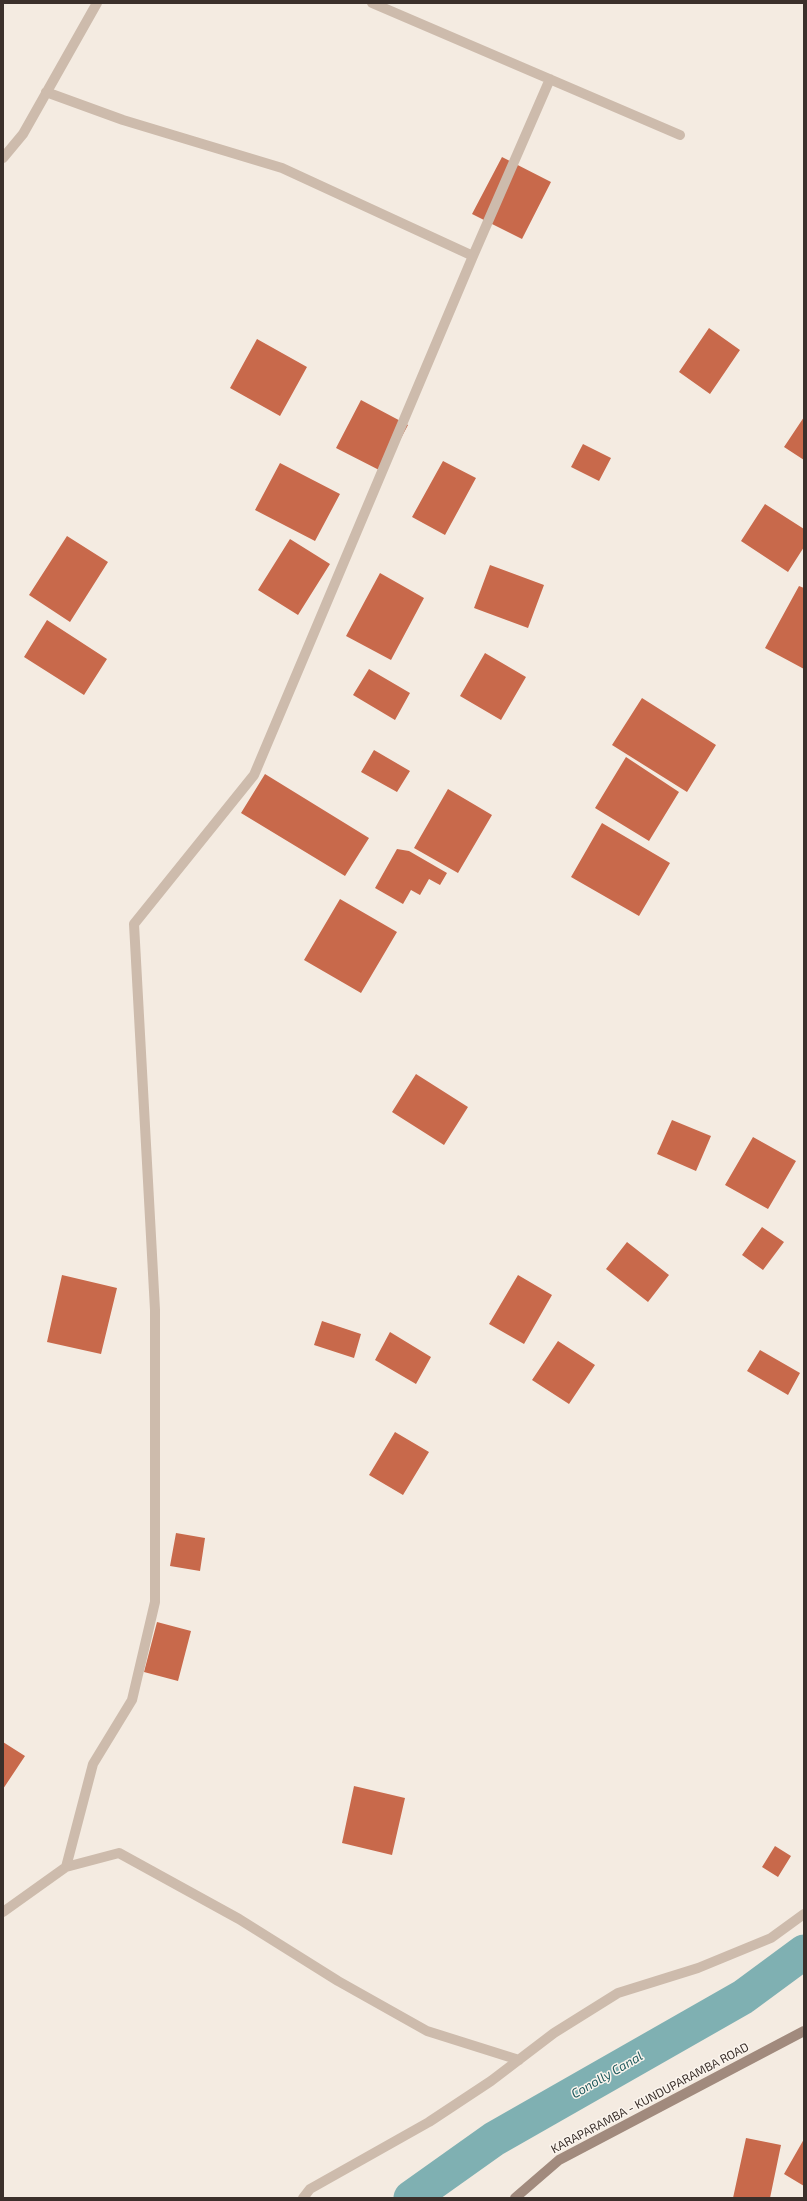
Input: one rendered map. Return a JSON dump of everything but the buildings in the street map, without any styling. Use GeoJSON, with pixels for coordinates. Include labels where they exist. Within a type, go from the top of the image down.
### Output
{"type":"FeatureCollection","features":[{"type":"Feature","properties":{"kind":"main road","name":"KARAPARAMBA - KUNDUPARAMBA ROAD"},"geometry":{"type":"LineString","coordinates":[[515,2198],[559,2160],[804,2031]]}},
{"type":"Feature","properties":{"kind":"street"},"geometry":{"type":"LineString","coordinates":[[3,158],[23,134],[97,3]]}},
{"type":"Feature","properties":{"kind":"street"},"geometry":{"type":"LineString","coordinates":[[372,3],[680,135]]}},
{"type":"Feature","properties":{"kind":"street"},"geometry":{"type":"LineString","coordinates":[[66,1867],[93,1764],[132,1700],[155,1602],[155,1310],[134,924],[254,775],[473,256],[550,80]]}},
{"type":"Feature","properties":{"kind":"street"},"geometry":{"type":"LineString","coordinates":[[46,92],[123,120],[282,168],[473,256]]}},
{"type":"Feature","properties":{"kind":"street"},"geometry":{"type":"LineString","coordinates":[[3,1912],[66,1867],[119,1853],[239,1919],[338,1981],[427,2031],[519,2060]]}},
{"type":"Feature","properties":{"kind":"street"},"geometry":{"type":"LineString","coordinates":[[303,2198],[310,2189],[429,2122],[519,2060],[554,2033],[618,1993],[698,1968],[771,1938],[804,1914]]}},
{"type":"Feature","properties":{"kind":"waterway","name":"Conolly Canal"},"geometry":{"type":"LineString","coordinates":[[411,2198],[494,2139],[743,1997],[804,1952]]}}]}
